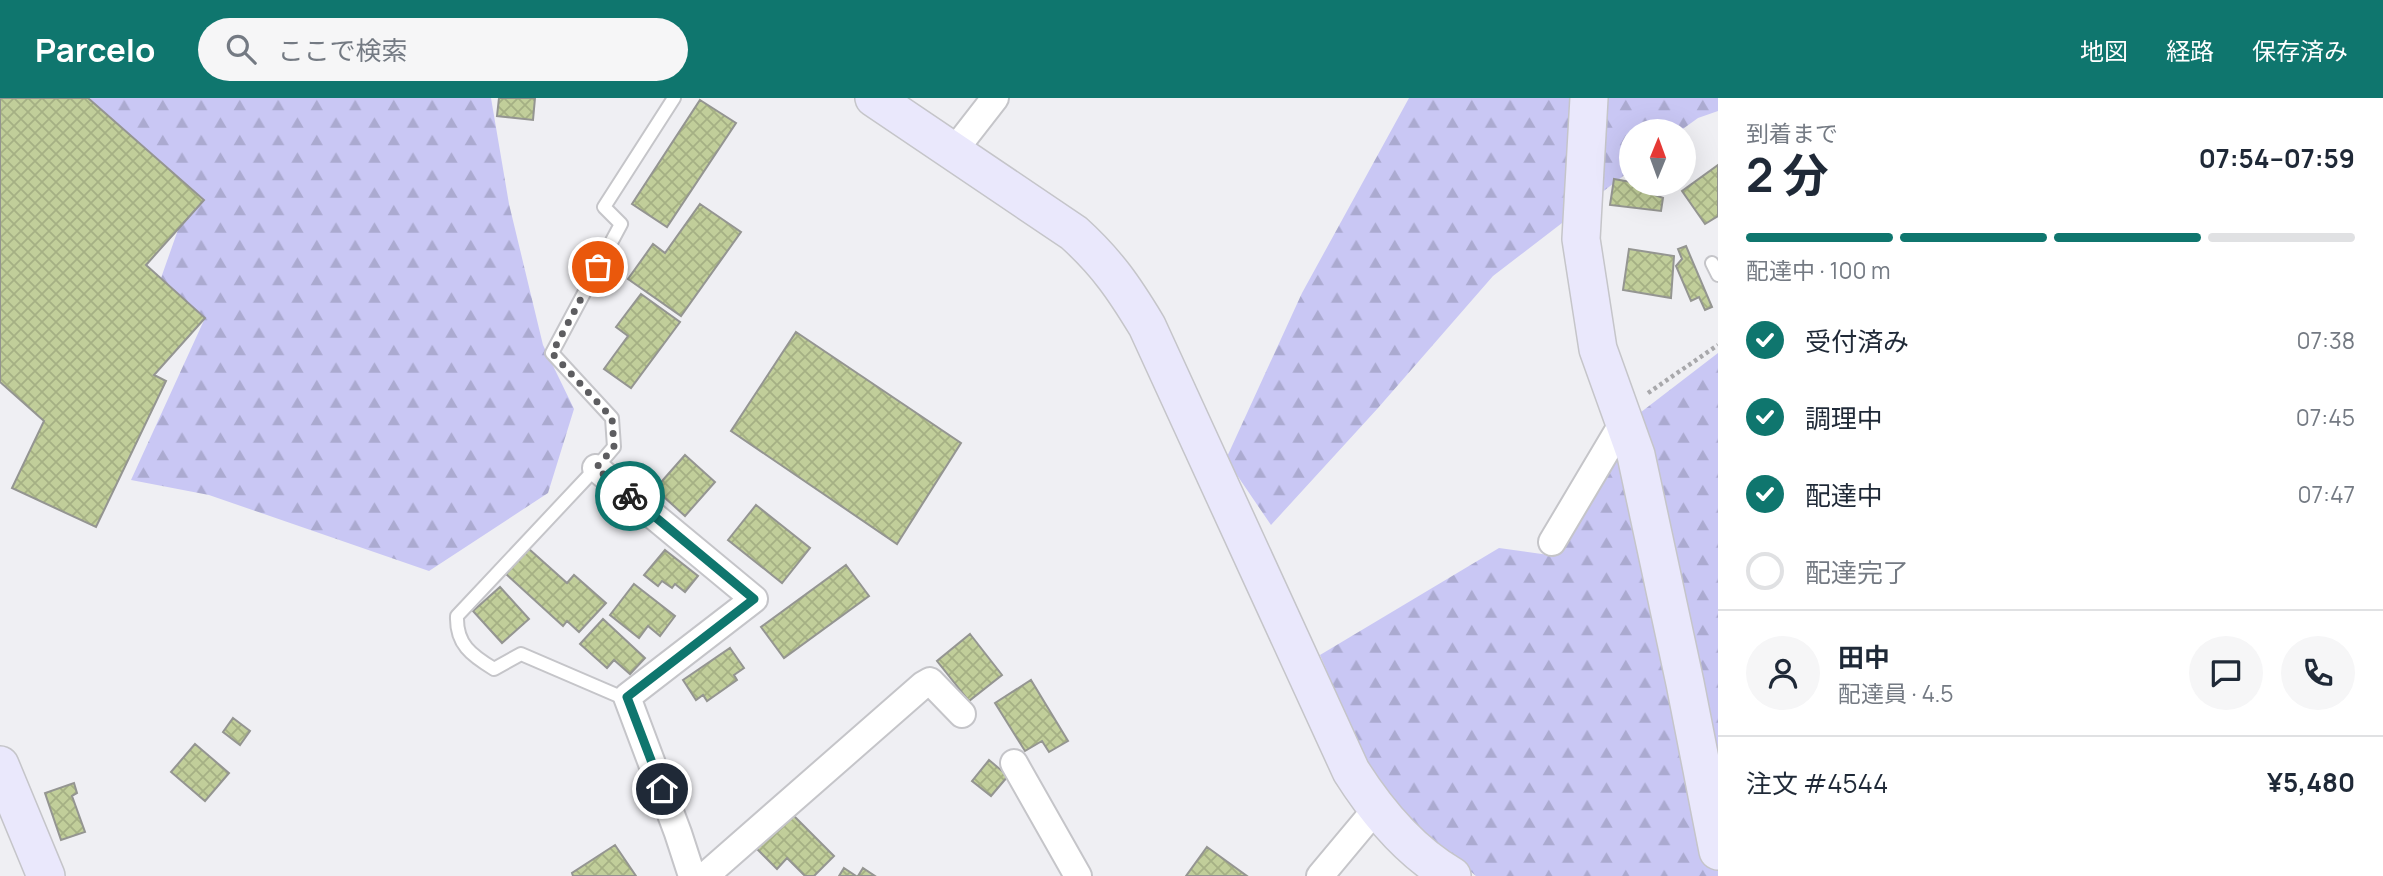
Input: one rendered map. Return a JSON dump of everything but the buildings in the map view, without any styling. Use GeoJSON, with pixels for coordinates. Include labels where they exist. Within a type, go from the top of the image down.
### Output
{"type":"FeatureCollection","features":[{"type":"Feature","properties":{"kind":"street"},"geometry":{"type":"LineString","coordinates":[[874,98],[1073,233],[1100,257],[1125,289],[1147,326],[1351,771],[1376,809],[1403,837],[1452,876]]}},
{"type":"Feature","properties":{"kind":"street"},"geometry":{"type":"LineString","coordinates":[[954,152],[995,98]]}},
{"type":"Feature","properties":{"kind":"street"},"geometry":{"type":"LineString","coordinates":[[1589,98],[1581,239],[1598,349],[1636,455],[1718,851]]}},
{"type":"Feature","properties":{"kind":"street"},"geometry":{"type":"LineString","coordinates":[[1552,542],[1622,416]]}},
{"type":"Feature","properties":{"kind":"street"},"geometry":{"type":"LineString","coordinates":[[596,468],[754,599],[627,697],[692,876]]}},
{"type":"Feature","properties":{"kind":"street"},"geometry":{"type":"LineString","coordinates":[[705,876],[923,685],[930,681],[962,714]]}},
{"type":"Feature","properties":{"kind":"street"},"geometry":{"type":"LineString","coordinates":[[1014,764],[1078,876]]}},
{"type":"Feature","properties":{"kind":"street"},"geometry":{"type":"LineString","coordinates":[[0,765],[46,876]]}},
{"type":"Feature","properties":{"kind":"street"},"geometry":{"type":"LineString","coordinates":[[1320,876],[1376,809]]}},
{"type":"Feature","properties":{"kind":"lane"},"geometry":{"type":"LineString","coordinates":[[629,701],[521,654],[494,669],[470,654],[456,630],[457,616],[614,447],[612,418],[552,353],[621,224],[604,207],[674,98]]}},
{"type":"Feature","properties":{"kind":"path"},"geometry":{"type":"LineString","coordinates":[[1622,416],[1718,345]]}},
{"type":"Feature","properties":{"kind":"green space"},"geometry":{"type":"Polygon","coordinates":[[[83,98],[491,98],[509,204],[543,345],[574,409],[548,493],[429,571],[209,495],[131,480],[205,318],[161,278],[192,190],[83,98]]]}},
{"type":"Feature","properties":{"kind":"green space"},"geometry":{"type":"Polygon","coordinates":[[[1409,98],[1718,98],[1718,111],[1696,119],[1619,119],[1619,179],[1493,276],[1271,525],[1226,459],[1302,293],[1409,98]]]}},
{"type":"Feature","properties":{"kind":"green space"},"geometry":{"type":"Polygon","coordinates":[[[1718,353],[1718,876],[1476,876],[1378,793],[1320,655],[1499,548],[1549,555],[1632,419],[1718,353]]]}},
{"type":"Feature","properties":{"kind":"way so far"},"geometry":{"type":"LineString","coordinates":[[598,267],[552,353],[612,418],[614,447],[596,468],[630,496]]}},
{"type":"Feature","properties":{"kind":"route"},"geometry":{"type":"LineString","coordinates":[[630,496],[754,599],[627,697],[662,789]]}}]}
